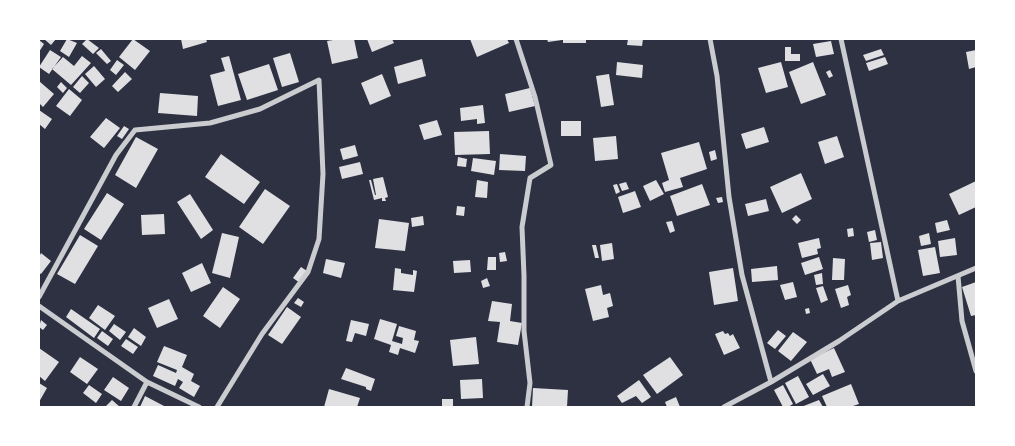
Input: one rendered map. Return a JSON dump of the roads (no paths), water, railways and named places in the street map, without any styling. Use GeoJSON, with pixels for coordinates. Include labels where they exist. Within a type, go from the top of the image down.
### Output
{"type":"FeatureCollection","features":[{"type":"Feature","properties":{"kind":"street"},"geometry":{"type":"LineString","coordinates":[[516,39],[535,97],[551,165],[530,178],[522,227],[524,331],[530,382],[526,407]]}},
{"type":"Feature","properties":{"kind":"street"},"geometry":{"type":"LineString","coordinates":[[710,39],[717,76],[729,197],[742,275],[771,382]]}},
{"type":"Feature","properties":{"kind":"street"},"geometry":{"type":"LineString","coordinates":[[841,39],[898,300]]}},
{"type":"Feature","properties":{"kind":"street"},"geometry":{"type":"LineString","coordinates":[[39,297],[116,155],[135,130],[210,123],[260,109],[319,80],[323,174],[319,239],[308,272],[262,334],[216,407]]}},
{"type":"Feature","properties":{"kind":"street"},"geometry":{"type":"LineString","coordinates":[[724,407],[771,382],[839,341],[898,300],[976,268]]}},
{"type":"Feature","properties":{"kind":"street"},"geometry":{"type":"LineString","coordinates":[[958,276],[962,321],[976,371]]}},
{"type":"Feature","properties":{"kind":"street"},"geometry":{"type":"LineString","coordinates":[[39,306],[147,382],[199,407]]}},
{"type":"Feature","properties":{"kind":"street"},"geometry":{"type":"LineString","coordinates":[[134,407],[147,382]]}}]}
